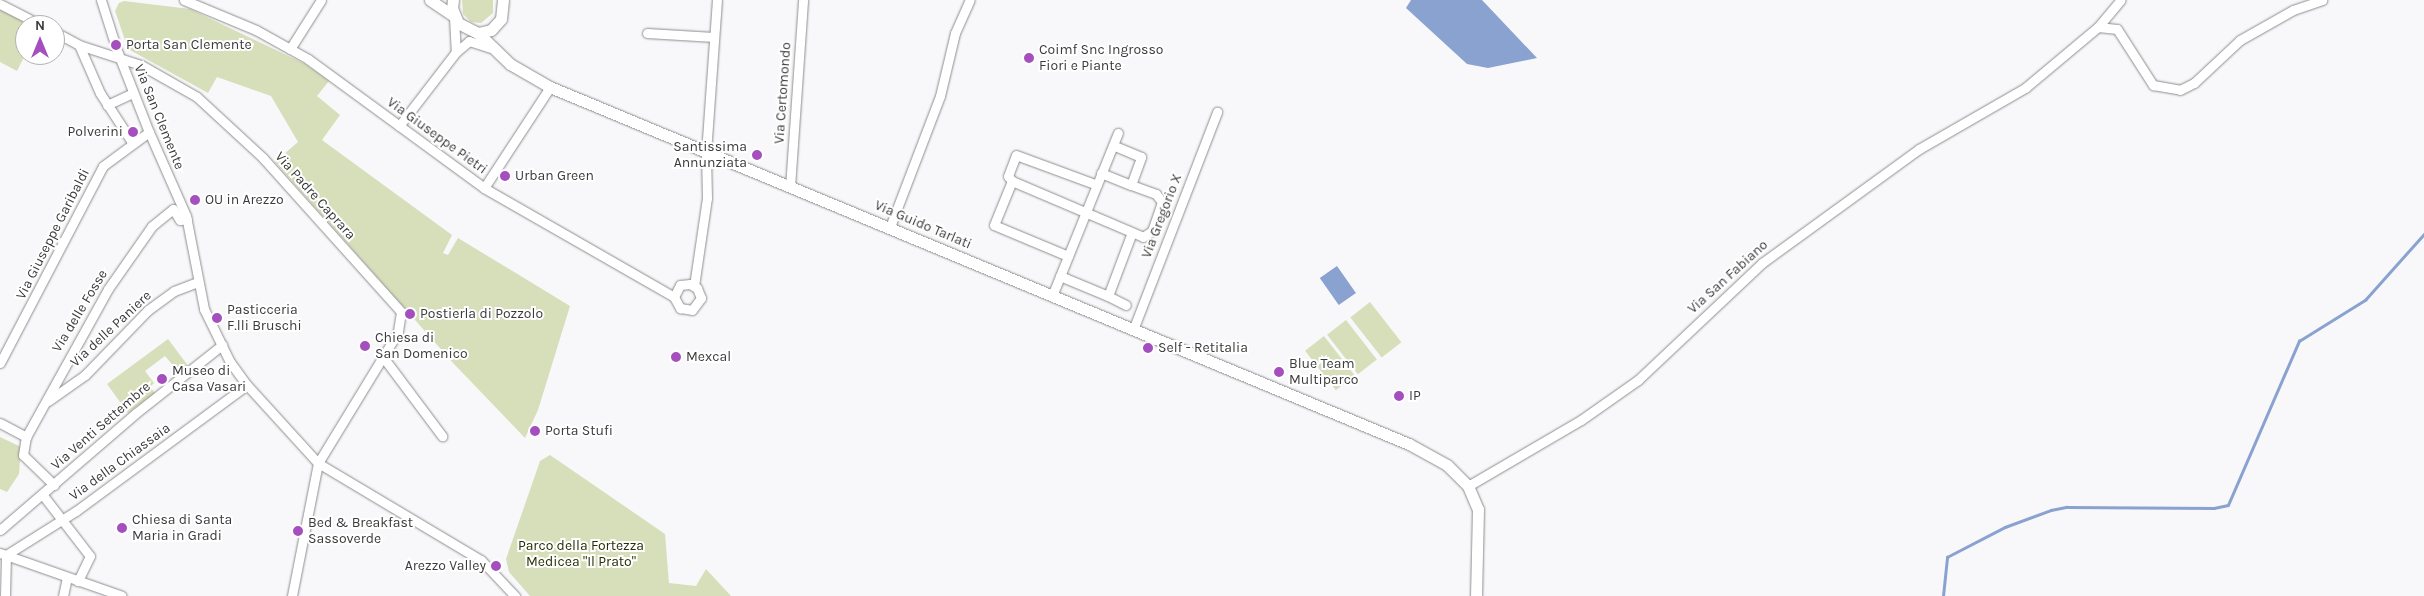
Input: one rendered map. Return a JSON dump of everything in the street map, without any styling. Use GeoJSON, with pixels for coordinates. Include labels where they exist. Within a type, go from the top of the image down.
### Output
{"type":"FeatureCollection","features":[{"type":"Feature","properties":{"kind":"main road","name":"Via Guido Tarlati"},"geometry":{"type":"LineString","coordinates":[[430,0],[454,16],[463,28],[478,33],[516,69],[550,87],[1343,416]]}},
{"type":"Feature","properties":{"kind":"main road"},"geometry":{"type":"LineString","coordinates":[[453,0],[454,16]]}},
{"type":"Feature","properties":{"kind":"main road"},"geometry":{"type":"LineString","coordinates":[[498,53],[496,26],[504,12],[503,0]]}},
{"type":"Feature","properties":{"kind":"main road"},"geometry":{"type":"LineString","coordinates":[[478,33],[496,26]]}},
{"type":"Feature","properties":{"kind":"main road"},"geometry":{"type":"LineString","coordinates":[[1172,346],[1215,356],[1270,378],[1343,416],[1410,444],[1447,465],[1468,486],[1478,509],[1476,596]]}},
{"type":"Feature","properties":{"kind":"main road"},"geometry":{"type":"LineString","coordinates":[[1211,362],[1268,381],[1270,378]]}},
{"type":"Feature","properties":{"kind":"street","name":"Via San Clemente"},"geometry":{"type":"LineString","coordinates":[[101,0],[116,48],[148,132],[187,219],[204,308],[222,345],[247,385],[318,463],[481,560],[515,596]]}},
{"type":"Feature","properties":{"kind":"street","name":"Via Giuseppe Pietri"},"geometry":{"type":"LineString","coordinates":[[184,0],[256,30],[290,49],[484,188],[674,297],[676,306],[684,310],[696,308],[701,298],[694,286]]}},
{"type":"Feature","properties":{"kind":"street"},"geometry":{"type":"LineString","coordinates":[[290,49],[321,0]]}},
{"type":"Feature","properties":{"kind":"street"},"geometry":{"type":"LineString","coordinates":[[674,297],[680,285],[694,286],[706,198],[706,153],[717,0]]}},
{"type":"Feature","properties":{"kind":"street","name":"Via Certomondo"},"geometry":{"type":"LineString","coordinates":[[790,187],[803,0]]}},
{"type":"Feature","properties":{"kind":"street"},"geometry":{"type":"LineString","coordinates":[[890,227],[940,96],[955,33],[970,0]]}},
{"type":"Feature","properties":{"kind":"street","name":"Via San Fabiano"},"geometry":{"type":"LineString","coordinates":[[1468,486],[1581,420],[1638,380],[1762,263],[1919,150],[2025,88],[2098,27],[2121,0]]}},
{"type":"Feature","properties":{"kind":"street"},"geometry":{"type":"LineString","coordinates":[[2098,27],[2117,29],[2153,85],[2180,90],[2194,83],[2240,40],[2293,10],[2322,0]]}},
{"type":"Feature","properties":{"kind":"street"},"geometry":{"type":"LineString","coordinates":[[0,4],[21,15]]}},
{"type":"Feature","properties":{"kind":"street"},"geometry":{"type":"LineString","coordinates":[[454,16],[456,52]]}},
{"type":"Feature","properties":{"kind":"street"},"geometry":{"type":"LineString","coordinates":[[399,126],[456,52],[478,33]]}},
{"type":"Feature","properties":{"kind":"street"},"geometry":{"type":"LineString","coordinates":[[647,33],[714,37]]}},
{"type":"Feature","properties":{"kind":"street","name":"Via Padre Caprara"},"geometry":{"type":"LineString","coordinates":[[65,37],[79,45],[116,48],[201,100],[263,158],[401,312],[400,326],[383,357],[318,463]]}},
{"type":"Feature","properties":{"kind":"street"},"geometry":{"type":"LineString","coordinates":[[469,41],[482,44],[498,53]]}},
{"type":"Feature","properties":{"kind":"street"},"geometry":{"type":"LineString","coordinates":[[79,45],[107,105],[132,142]]}},
{"type":"Feature","properties":{"kind":"street"},"geometry":{"type":"LineString","coordinates":[[484,188],[550,87]]}},
{"type":"Feature","properties":{"kind":"street"},"geometry":{"type":"LineString","coordinates":[[107,105],[133,93]]}},
{"type":"Feature","properties":{"kind":"street","name":"Via Gregorio X"},"geometry":{"type":"LineString","coordinates":[[1133,330],[1217,112]]}},
{"type":"Feature","properties":{"kind":"street","name":"Via Giuseppe Garibaldi"},"geometry":{"type":"LineString","coordinates":[[0,364],[103,166],[132,142],[148,132]]}},
{"type":"Feature","properties":{"kind":"street"},"geometry":{"type":"LineString","coordinates":[[1052,296],[1118,133]]}},
{"type":"Feature","properties":{"kind":"street"},"geometry":{"type":"LineString","coordinates":[[1113,145],[1141,157],[1131,185]]}},
{"type":"Feature","properties":{"kind":"street"},"geometry":{"type":"LineString","coordinates":[[1097,185],[1016,155],[1008,176],[1012,181],[1142,236],[1152,231],[1162,202],[1156,194],[1101,173]]}},
{"type":"Feature","properties":{"kind":"street"},"geometry":{"type":"LineString","coordinates":[[1012,181],[994,225],[1068,256]]}},
{"type":"Feature","properties":{"kind":"street","name":"Via delle Fosse"},"geometry":{"type":"LineString","coordinates":[[26,437],[108,289],[152,226],[173,209],[180,220],[187,219]]}},
{"type":"Feature","properties":{"kind":"street"},"geometry":{"type":"LineString","coordinates":[[1108,296],[1132,232]]}},
{"type":"Feature","properties":{"kind":"street"},"geometry":{"type":"LineString","coordinates":[[1060,276],[1126,305]]}},
{"type":"Feature","properties":{"kind":"street","name":"Via delle Paniere"},"geometry":{"type":"LineString","coordinates":[[46,402],[85,375],[148,310],[174,291],[198,282]]}},
{"type":"Feature","properties":{"kind":"street","name":"Via Venti Settembre"},"geometry":{"type":"LineString","coordinates":[[0,530],[136,413],[222,345]]}},
{"type":"Feature","properties":{"kind":"street"},"geometry":{"type":"LineString","coordinates":[[383,357],[442,436]]}},
{"type":"Feature","properties":{"kind":"street","name":"Via della Chiassaia"},"geometry":{"type":"LineString","coordinates":[[3,554],[64,519],[247,385]]}},
{"type":"Feature","properties":{"kind":"street"},"geometry":{"type":"LineString","coordinates":[[0,423],[26,437],[23,455],[54,485]]}},
{"type":"Feature","properties":{"kind":"street"},"geometry":{"type":"LineString","coordinates":[[292,596],[318,463]]}},
{"type":"Feature","properties":{"kind":"street"},"geometry":{"type":"LineString","coordinates":[[42,494],[64,519],[90,556],[78,581]]}},
{"type":"Feature","properties":{"kind":"street"},"geometry":{"type":"LineString","coordinates":[[5,596],[3,554],[122,596]]}},
{"type":"Feature","properties":{"kind":"street"},"geometry":{"type":"LineString","coordinates":[[63,596],[67,577]]}},
{"type":"Feature","properties":{"kind":"green space"},"geometry":{"type":"Polygon","coordinates":[[[462,0],[493,0],[493,13],[481,23],[471,22],[463,14],[462,0]]]}},
{"type":"Feature","properties":{"kind":"green space"},"geometry":{"type":"Polygon","coordinates":[[[124,1],[190,9],[305,64],[329,81],[317,96],[340,115],[322,140],[452,235],[443,253],[448,255],[458,238],[570,306],[538,410],[525,438],[454,364],[275,162],[298,142],[271,96],[217,77],[208,93],[128,49],[115,11],[119,3],[124,1]]]}},
{"type":"Feature","properties":{"kind":"green space"},"geometry":{"type":"Polygon","coordinates":[[[0,10],[15,17],[15,65],[20,65],[17,71],[0,62],[0,10]]]}},
{"type":"Feature","properties":{"kind":"green space"},"geometry":{"type":"Polygon","coordinates":[[[1370,302],[1401,342],[1382,358],[1350,317],[1370,302]]]}},
{"type":"Feature","properties":{"kind":"green space"},"geometry":{"type":"Polygon","coordinates":[[[1346,320],[1377,359],[1358,374],[1327,335],[1346,320]]]}},
{"type":"Feature","properties":{"kind":"green space"},"geometry":{"type":"Polygon","coordinates":[[[1324,336],[1355,375],[1336,390],[1305,351],[1324,336]]]}},
{"type":"Feature","properties":{"kind":"green space"},"geometry":{"type":"Polygon","coordinates":[[[168,339],[189,367],[180,374],[165,356],[145,371],[154,383],[150,387],[155,393],[128,413],[107,384],[168,339]]]}},
{"type":"Feature","properties":{"kind":"green space"},"geometry":{"type":"Polygon","coordinates":[[[0,437],[21,447],[19,474],[7,492],[0,489],[0,437]]]}},
{"type":"Feature","properties":{"kind":"green space","name":"Parco della Fortezza Medicea \"Il Prato\""},"geometry":{"type":"Polygon","coordinates":[[[550,455],[665,534],[669,583],[696,586],[706,569],[731,596],[530,596],[509,572],[506,559],[540,461],[550,455]]]}},
{"type":"Feature","properties":{"kind":"water"},"geometry":{"type":"Polygon","coordinates":[[[1411,0],[1482,0],[1537,58],[1488,68],[1467,64],[1406,8],[1411,0]]]}},
{"type":"Feature","properties":{"kind":"water"},"geometry":{"type":"Polygon","coordinates":[[[1337,266],[1356,293],[1339,305],[1320,278],[1337,266]]]}},
{"type":"Feature","properties":{"kind":"waterway"},"geometry":{"type":"LineString","coordinates":[[1943,596],[1947,557],[2005,527],[2051,510],[2067,507],[2214,508],[2228,505],[2299,341],[2365,300],[2424,234]]}},
{"type":"Feature","properties":{"kind":"place","name":"Porta San Clemente"},"geometry":{"type":"Point","coordinates":[116,45]}},
{"type":"Feature","properties":{"kind":"place","name":"Coimf Snc Ingrosso Fiori e Piante"},"geometry":{"type":"Point","coordinates":[1029,58]}},
{"type":"Feature","properties":{"kind":"place","name":"Polverini"},"geometry":{"type":"Point","coordinates":[133,132]}},
{"type":"Feature","properties":{"kind":"place","name":"Santissima Annunziata"},"geometry":{"type":"Point","coordinates":[757,155]}},
{"type":"Feature","properties":{"kind":"place","name":"Urban Green"},"geometry":{"type":"Point","coordinates":[505,176]}},
{"type":"Feature","properties":{"kind":"place","name":"OU in Arezzo"},"geometry":{"type":"Point","coordinates":[195,200]}},
{"type":"Feature","properties":{"kind":"place","name":"Postierla di Pozzolo"},"geometry":{"type":"Point","coordinates":[410,314]}},
{"type":"Feature","properties":{"kind":"place","name":"Pasticceria F.lli Bruschi"},"geometry":{"type":"Point","coordinates":[217,318]}},
{"type":"Feature","properties":{"kind":"place","name":"Chiesa di San Domenico"},"geometry":{"type":"Point","coordinates":[365,346]}},
{"type":"Feature","properties":{"kind":"place","name":"Self - Retitalia"},"geometry":{"type":"Point","coordinates":[1148,348]}},
{"type":"Feature","properties":{"kind":"place","name":"Mexcal"},"geometry":{"type":"Point","coordinates":[676,357]}},
{"type":"Feature","properties":{"kind":"place","name":"Blue Team Multiparco"},"geometry":{"type":"Point","coordinates":[1279,372]}},
{"type":"Feature","properties":{"kind":"place","name":"Museo di Casa Vasari"},"geometry":{"type":"Point","coordinates":[162,379]}},
{"type":"Feature","properties":{"kind":"place","name":"IP"},"geometry":{"type":"Point","coordinates":[1399,396]}},
{"type":"Feature","properties":{"kind":"place","name":"Porta Stufi"},"geometry":{"type":"Point","coordinates":[535,431]}},
{"type":"Feature","properties":{"kind":"place","name":"Chiesa di Santa Maria in Gradi"},"geometry":{"type":"Point","coordinates":[122,528]}},
{"type":"Feature","properties":{"kind":"place","name":"Bed & Breakfast Sassoverde"},"geometry":{"type":"Point","coordinates":[298,531]}},
{"type":"Feature","properties":{"kind":"place","name":"Arezzo Valley"},"geometry":{"type":"Point","coordinates":[496,566]}}]}
